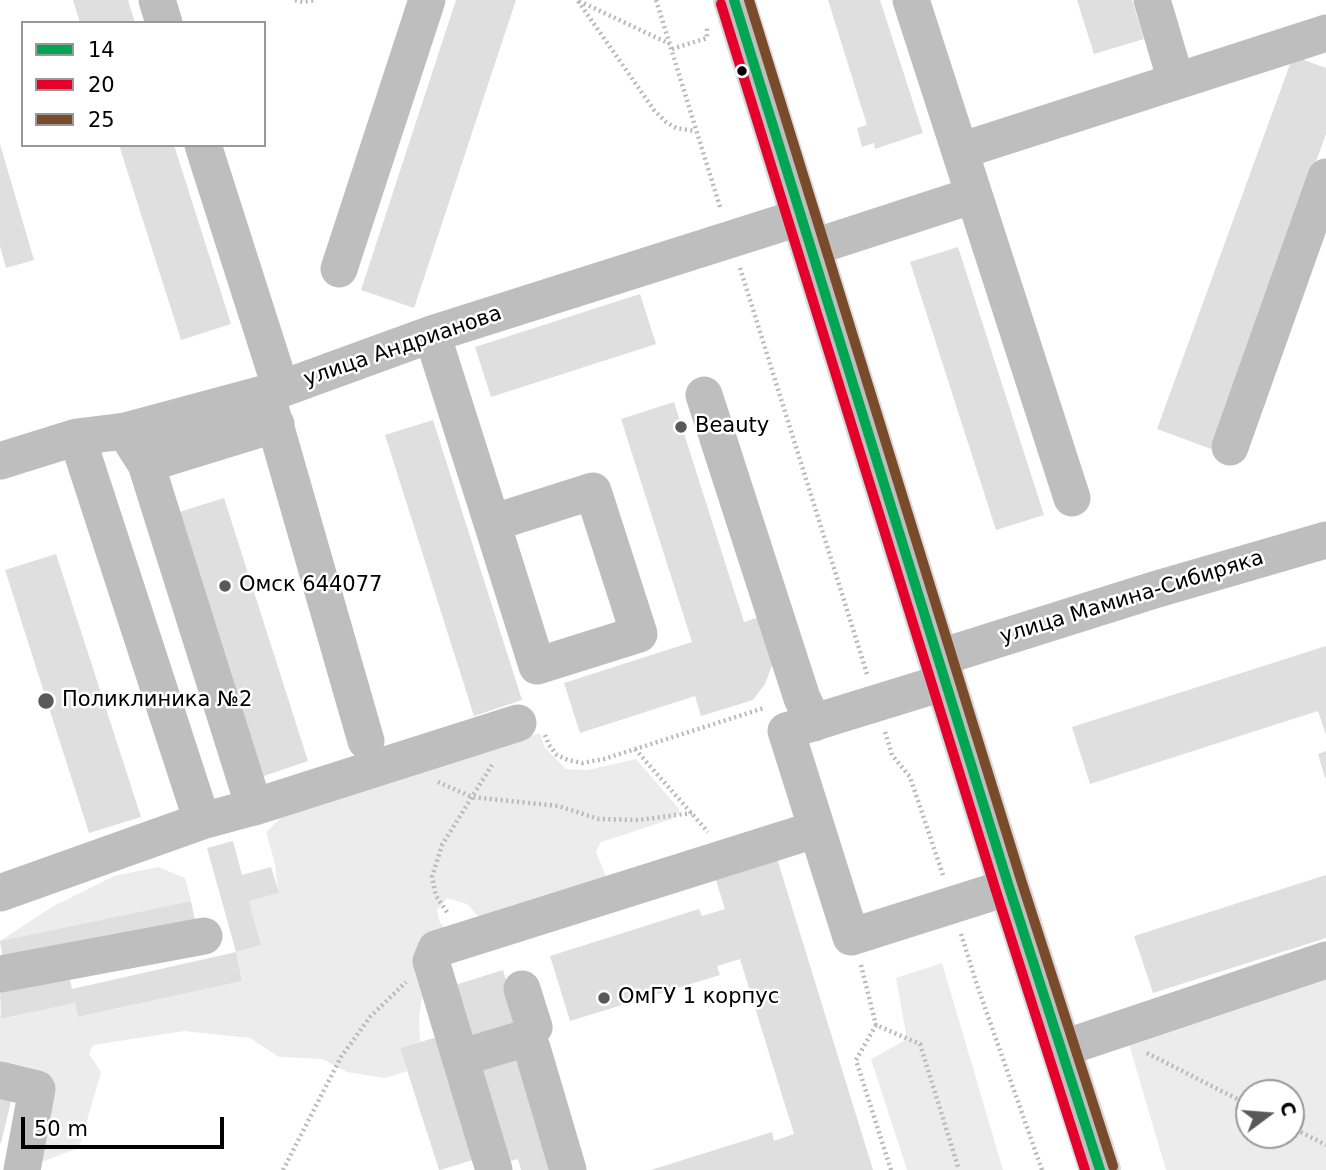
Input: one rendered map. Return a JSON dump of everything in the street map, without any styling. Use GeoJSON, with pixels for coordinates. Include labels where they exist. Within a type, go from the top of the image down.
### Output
{"type":"FeatureCollection","features":[{"type":"Feature","properties":{"kind":"main road"},"geometry":{"type":"LineString","coordinates":[[721,7],[806,232],[1009,887],[1100,1170]]}},
{"type":"Feature","properties":{"kind":"street"},"geometry":{"type":"LineString","coordinates":[[157,0],[163,21]]}},
{"type":"Feature","properties":{"kind":"street"},"geometry":{"type":"LineString","coordinates":[[339,269],[427,0]]}},
{"type":"Feature","properties":{"kind":"street"},"geometry":{"type":"LineString","coordinates":[[911,0],[1072,498]]}},
{"type":"Feature","properties":{"kind":"street"},"geometry":{"type":"LineString","coordinates":[[1152,0],[1176,81]]}},
{"type":"Feature","properties":{"kind":"street"},"geometry":{"type":"LineString","coordinates":[[960,151],[1326,33]]}},
{"type":"Feature","properties":{"kind":"street"},"geometry":{"type":"LineString","coordinates":[[204,147],[366,741]]}},
{"type":"Feature","properties":{"kind":"street"},"geometry":{"type":"LineString","coordinates":[[1230,447],[1326,177]]}},
{"type":"Feature","properties":{"kind":"street","name":"улица Андрианова"},"geometry":{"type":"LineString","coordinates":[[0,461],[77,437],[125,431],[274,402],[432,334],[730,239],[806,232],[974,195]]}},
{"type":"Feature","properties":{"kind":"street"},"geometry":{"type":"LineString","coordinates":[[432,334],[537,666],[639,634],[593,491],[492,523]]}},
{"type":"Feature","properties":{"kind":"street"},"geometry":{"type":"LineString","coordinates":[[704,395],[808,710]]}},
{"type":"Feature","properties":{"kind":"street"},"geometry":{"type":"LineString","coordinates":[[146,464],[274,402]]}},
{"type":"Feature","properties":{"kind":"street"},"geometry":{"type":"LineString","coordinates":[[125,431],[146,464],[254,807]]}},
{"type":"Feature","properties":{"kind":"street"},"geometry":{"type":"LineString","coordinates":[[77,437],[202,821]]}},
{"type":"Feature","properties":{"kind":"street","name":"улица Мамина-Сибиряка"},"geometry":{"type":"LineString","coordinates":[[817,829],[786,731],[808,710],[876,703],[942,670],[1154,590],[1326,540]]}},
{"type":"Feature","properties":{"kind":"street"},"geometry":{"type":"LineString","coordinates":[[0,893],[202,821],[396,762],[531,728]]}},
{"type":"Feature","properties":{"kind":"street"},"geometry":{"type":"LineString","coordinates":[[494,1170],[460,1058],[437,954],[817,829],[851,937],[1009,887]]}},
{"type":"Feature","properties":{"kind":"street"},"geometry":{"type":"LineString","coordinates":[[0,974],[204,936]]}},
{"type":"Feature","properties":{"kind":"street"},"geometry":{"type":"LineString","coordinates":[[1061,1049],[1326,960]]}},
{"type":"Feature","properties":{"kind":"street"},"geometry":{"type":"LineString","coordinates":[[460,1058],[523,1039],[534,1027],[523,989]]}},
{"type":"Feature","properties":{"kind":"street"},"geometry":{"type":"LineString","coordinates":[[523,1039],[532,1048],[568,1170]]}},
{"type":"Feature","properties":{"kind":"street"},"geometry":{"type":"LineString","coordinates":[[0,1080],[37,1089],[22,1170]]}},
{"type":"Feature","properties":{"kind":"path"},"geometry":{"type":"LineString","coordinates":[[295,0],[314,0]]}},
{"type":"Feature","properties":{"kind":"path"},"geometry":{"type":"LineString","coordinates":[[578,0],[671,47],[706,38],[721,7]]}},
{"type":"Feature","properties":{"kind":"path"},"geometry":{"type":"LineString","coordinates":[[578,0],[654,110],[676,128],[695,131]]}},
{"type":"Feature","properties":{"kind":"path"},"geometry":{"type":"LineString","coordinates":[[656,0],[892,755],[910,778],[977,985],[1042,1170]]}},
{"type":"Feature","properties":{"kind":"path"},"geometry":{"type":"LineString","coordinates":[[284,1170],[341,1057],[370,1017],[437,954],[449,932],[449,914],[436,895],[432,877],[442,845],[472,797],[531,728],[557,755],[582,763],[604,759],[795,698],[808,710]]}},
{"type":"Feature","properties":{"kind":"path"},"geometry":{"type":"LineString","coordinates":[[635,749],[729,856]]}},
{"type":"Feature","properties":{"kind":"path"},"geometry":{"type":"LineString","coordinates":[[396,762],[472,797],[558,806],[599,819],[638,820],[691,813]]}},
{"type":"Feature","properties":{"kind":"path"},"geometry":{"type":"LineString","coordinates":[[851,937],[876,1025],[856,1060],[891,1170]]}},
{"type":"Feature","properties":{"kind":"path"},"geometry":{"type":"LineString","coordinates":[[876,1025],[919,1044],[959,1170]]}},
{"type":"Feature","properties":{"kind":"path"},"geometry":{"type":"LineString","coordinates":[[1109,1033],[1235,1098]]}},
{"type":"Feature","properties":{"kind":"path"},"geometry":{"type":"LineString","coordinates":[[1305,1134],[1326,1145]]}},
{"type":"Feature","properties":{"kind":"shaded area"},"geometry":{"type":"Polygon","coordinates":[[[540,733],[545,748],[566,769],[588,770],[636,759],[679,809],[679,813],[672,819],[601,842],[596,852],[612,892],[484,923],[467,904],[447,898],[437,910],[440,923],[448,931],[424,987],[419,1016],[420,1042],[400,1048],[407,1071],[385,1078],[347,1072],[322,1059],[279,1057],[250,1038],[184,1031],[93,1045],[89,1054],[101,1072],[79,1148],[44,1161],[30,1160],[46,1082],[0,1071],[0,1014],[2,1019],[75,1003],[79,1017],[242,981],[236,952],[261,945],[249,901],[278,893],[275,864],[266,832],[285,814],[540,733]]]}},
{"type":"Feature","properties":{"kind":"shaded area"},"geometry":{"type":"Polygon","coordinates":[[[158,867],[185,878],[191,901],[0,941],[52,907],[114,876],[158,867]]]}},
{"type":"Feature","properties":{"kind":"shaded area"},"geometry":{"type":"Polygon","coordinates":[[[942,963],[1003,1170],[907,1170],[871,1059],[907,1039],[896,978],[942,963]]]}},
{"type":"Feature","properties":{"kind":"shaded area"},"geometry":{"type":"Polygon","coordinates":[[[1326,967],[1326,1170],[1166,1170],[1126,1034],[1326,967]]]}},
{"type":"Feature","properties":{"kind":"building"},"geometry":{"type":"Polygon","coordinates":[[[73,0],[128,0],[134,21],[79,21],[73,0]]]}},
{"type":"Feature","properties":{"kind":"building"},"geometry":{"type":"Polygon","coordinates":[[[456,0],[516,0],[414,308],[361,290],[456,0]]]}},
{"type":"Feature","properties":{"kind":"building"},"geometry":{"type":"Polygon","coordinates":[[[828,0],[880,0],[923,133],[875,149],[874,143],[862,147],[857,128],[867,125],[828,0]]]}},
{"type":"Feature","properties":{"kind":"building"},"geometry":{"type":"Polygon","coordinates":[[[1077,0],[1132,0],[1144,39],[1094,54],[1077,0]]]}},
{"type":"Feature","properties":{"kind":"building"},"geometry":{"type":"Polygon","coordinates":[[[1293,56],[1326,68],[1326,134],[1211,449],[1157,429],[1293,56]]]}},
{"type":"Feature","properties":{"kind":"building"},"geometry":{"type":"Polygon","coordinates":[[[0,144],[34,260],[6,268],[0,246],[0,144]]]}},
{"type":"Feature","properties":{"kind":"building"},"geometry":{"type":"Polygon","coordinates":[[[120,147],[175,147],[231,324],[181,340],[120,147]]]}},
{"type":"Feature","properties":{"kind":"building"},"geometry":{"type":"Polygon","coordinates":[[[958,247],[1044,515],[996,530],[910,262],[958,247]]]}},
{"type":"Feature","properties":{"kind":"building"},"geometry":{"type":"Polygon","coordinates":[[[640,294],[656,344],[491,397],[475,347],[640,294]]]}},
{"type":"Feature","properties":{"kind":"building"},"geometry":{"type":"Polygon","coordinates":[[[674,402],[744,622],[759,617],[774,660],[765,684],[753,700],[701,716],[695,696],[580,733],[564,683],[692,642],[621,419],[674,402]]]}},
{"type":"Feature","properties":{"kind":"building"},"geometry":{"type":"Polygon","coordinates":[[[433,420],[522,700],[474,716],[385,435],[433,420]]]}},
{"type":"Feature","properties":{"kind":"building"},"geometry":{"type":"Polygon","coordinates":[[[224,498],[308,761],[261,777],[176,513],[224,498]]]}},
{"type":"Feature","properties":{"kind":"building"},"geometry":{"type":"Polygon","coordinates":[[[56,554],[141,817],[89,833],[5,570],[56,554]]]}},
{"type":"Feature","properties":{"kind":"building"},"geometry":{"type":"Polygon","coordinates":[[[1326,646],[1326,735],[1318,711],[1090,784],[1072,727],[1326,646]]]}},
{"type":"Feature","properties":{"kind":"building"},"geometry":{"type":"Polygon","coordinates":[[[1326,751],[1326,778],[1325,778],[1318,754],[1326,751]]]}},
{"type":"Feature","properties":{"kind":"building"},"geometry":{"type":"Polygon","coordinates":[[[233,841],[242,875],[271,867],[279,893],[249,901],[261,945],[236,952],[207,848],[233,841]]]}},
{"type":"Feature","properties":{"kind":"building","name":"ОмГУ 1 корпус"},"geometry":{"type":"Polygon","coordinates":[[[775,852],[873,1170],[651,1170],[772,1132],[774,1141],[794,1134],[740,959],[717,966],[720,975],[570,1021],[550,956],[699,909],[702,916],[725,909],[713,871],[775,852]]]}},
{"type":"Feature","properties":{"kind":"building"},"geometry":{"type":"Polygon","coordinates":[[[1326,875],[1326,938],[1153,993],[1134,936],[1326,875]]]}},
{"type":"Feature","properties":{"kind":"building"},"geometry":{"type":"Polygon","coordinates":[[[191,901],[196,926],[4,966],[0,941],[191,901]]]}},
{"type":"Feature","properties":{"kind":"building"},"geometry":{"type":"Polygon","coordinates":[[[236,952],[242,981],[78,1017],[75,1003],[1,1019],[0,990],[69,975],[72,989],[236,952]]]}},
{"type":"Feature","properties":{"kind":"building"},"geometry":{"type":"Polygon","coordinates":[[[503,970],[520,1025],[469,1041],[452,986],[503,970]]]}},
{"type":"Feature","properties":{"kind":"building"},"geometry":{"type":"Polygon","coordinates":[[[437,1037],[476,1159],[440,1170],[400,1048],[437,1037]]]}},
{"type":"Feature","properties":{"kind":"building"},"geometry":{"type":"Polygon","coordinates":[[[516,1059],[557,1170],[521,1170],[518,1159],[507,1162],[478,1071],[516,1059]]]}},
{"type":"Feature","properties":{"kind":"building"},"geometry":{"type":"Polygon","coordinates":[[[0,1090],[13,1093],[1,1143],[0,1143],[0,1090]]]}},
{"type":"Feature","properties":{"kind":"transit line","name":"14"},"geometry":{"type":"LineString","coordinates":[[734,0],[1009,887],[1100,1170]]}},
{"type":"Feature","properties":{"kind":"transit line","name":"25"},"geometry":{"type":"LineString","coordinates":[[749,0],[1022,883],[1113,1166]]}},
{"type":"Feature","properties":{"kind":"transit line","name":"20"},"geometry":{"type":"LineString","coordinates":[[721,4],[1085,1170]]}},
{"type":"Feature","properties":{"kind":"place","name":"Beauty"},"geometry":{"type":"Point","coordinates":[681,427]}},
{"type":"Feature","properties":{"kind":"place","name":"Омск 644077"},"geometry":{"type":"Point","coordinates":[225,586]}},
{"type":"Feature","properties":{"kind":"place","name":"Поликлиника №2"},"geometry":{"type":"Point","coordinates":[46,701]}},
{"type":"Feature","properties":{"kind":"place","name":"ОмГУ 1 корпус"},"geometry":{"type":"Point","coordinates":[604,998]}}]}
